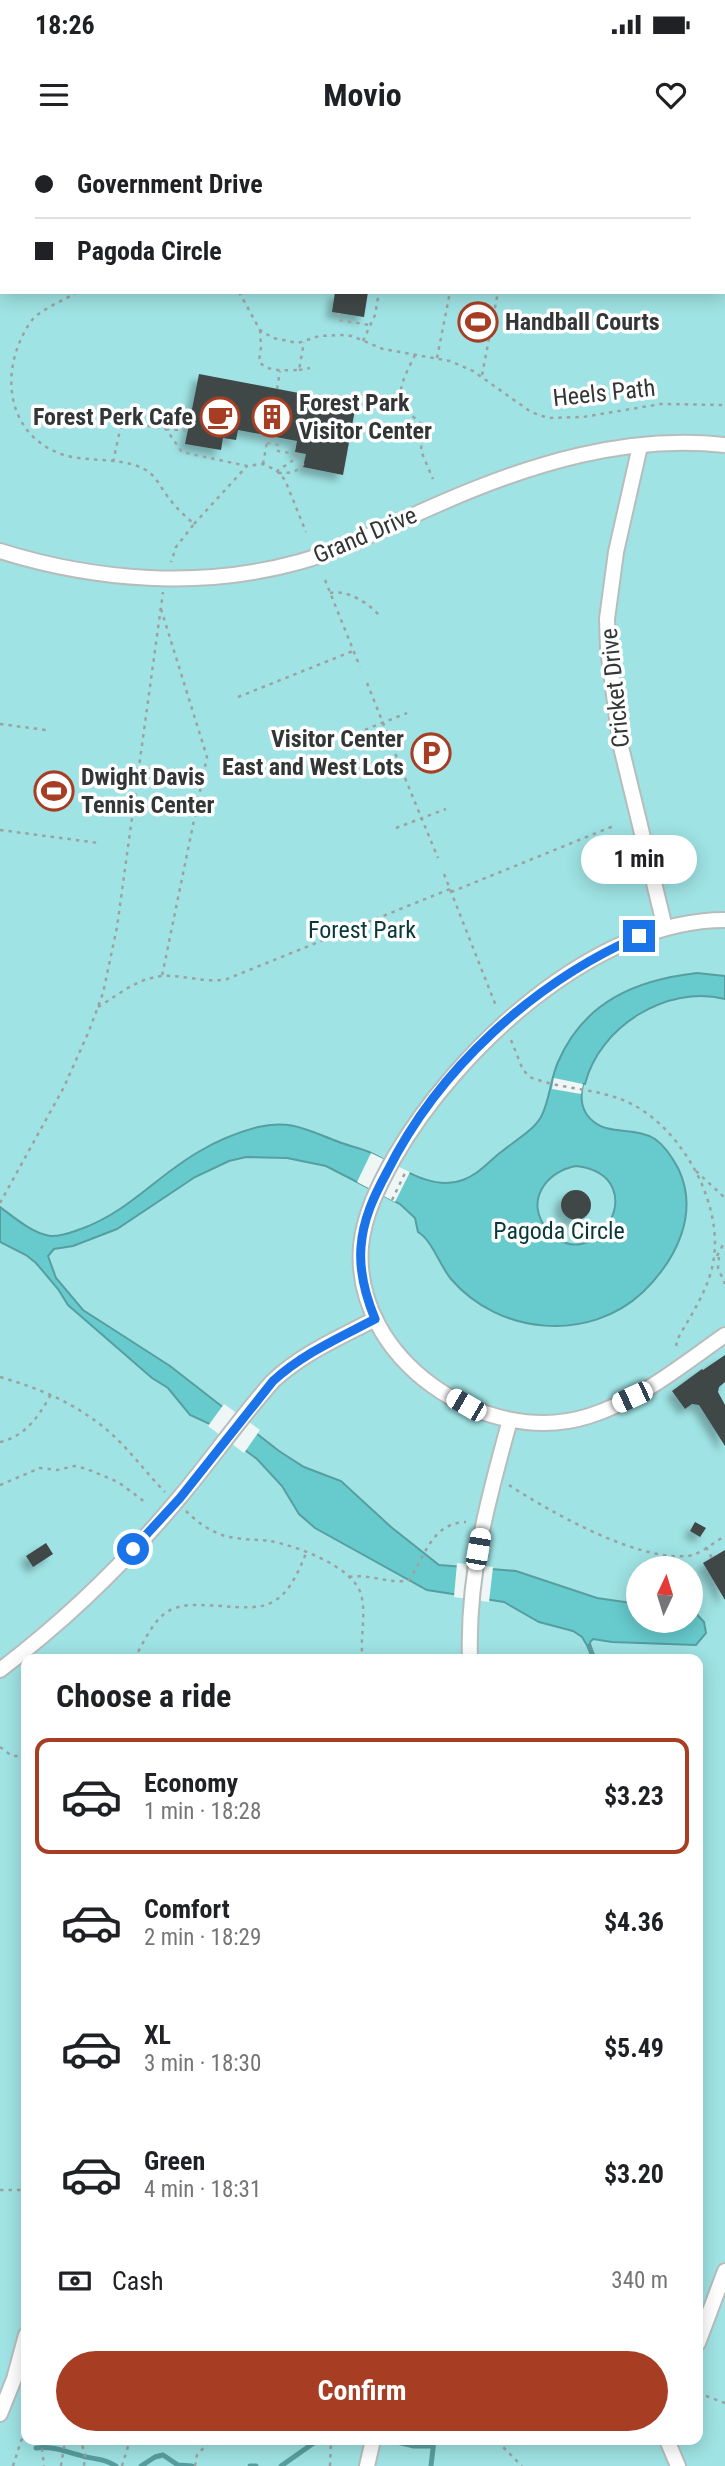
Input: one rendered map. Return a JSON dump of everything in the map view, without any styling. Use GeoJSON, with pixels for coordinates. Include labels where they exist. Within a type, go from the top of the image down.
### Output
{"type":"FeatureCollection","features":[{"type":"Feature","properties":{"kind":"street","name":"Grand Drive"},"geometry":{"type":"LineString","coordinates":[[0,551],[71,568],[132,576],[187,579],[250,573],[341,548],[465,492],[561,459],[640,446],[725,445]]}},
{"type":"Feature","properties":{"kind":"street","name":"Cricket Drive"},"geometry":{"type":"LineString","coordinates":[[640,446],[616,552],[607,620],[608,650],[621,747],[665,928]]}},
{"type":"Feature","properties":{"kind":"street"},"geometry":{"type":"LineString","coordinates":[[725,920],[684,923],[665,928],[639,936],[598,956],[537,997],[479,1045],[442,1086],[412,1126],[391,1163],[376,1192],[363,1229],[361,1260],[365,1290],[375,1319],[402,1358],[420,1377],[466,1405],[510,1420],[530,1423],[566,1421],[608,1409],[655,1384],[725,1335]]}},
{"type":"Feature","properties":{"kind":"street"},"geometry":{"type":"LineString","coordinates":[[0,1670],[69,1612],[120,1564],[180,1498],[273,1381],[311,1352],[375,1319]]}},
{"type":"Feature","properties":{"kind":"street"},"geometry":{"type":"LineString","coordinates":[[470,1654],[476,1562],[486,1506],[510,1420]]}},
{"type":"Feature","properties":{"kind":"street"},"geometry":{"type":"LineString","coordinates":[[703,2330],[725,2271]]}},
{"type":"Feature","properties":{"kind":"street"},"geometry":{"type":"LineString","coordinates":[[0,2414],[21,2353]]}},
{"type":"Feature","properties":{"kind":"street"},"geometry":{"type":"LineString","coordinates":[[367,2466],[372,2445]]}},
{"type":"Feature","properties":{"kind":"street"},"geometry":{"type":"LineString","coordinates":[[669,2445],[678,2466]]}},
{"type":"Feature","properties":{"kind":"path"},"geometry":{"type":"LineString","coordinates":[[7,363],[15,341],[31,320],[40,312],[73,294]]}},
{"type":"Feature","properties":{"kind":"path"},"geometry":{"type":"LineString","coordinates":[[240,294],[260,330],[260,364],[281,370],[310,368]]}},
{"type":"Feature","properties":{"kind":"path"},"geometry":{"type":"LineString","coordinates":[[363,341],[371,325],[379,294]]}},
{"type":"Feature","properties":{"kind":"path"},"geometry":{"type":"LineString","coordinates":[[437,358],[450,294]]}},
{"type":"Feature","properties":{"kind":"path"},"geometry":{"type":"LineString","coordinates":[[481,376],[498,294]]}},
{"type":"Feature","properties":{"kind":"path"},"geometry":{"type":"LineString","coordinates":[[339,313],[338,320],[371,325]]}},
{"type":"Feature","properties":{"kind":"path"},"geometry":{"type":"LineString","coordinates":[[353,322],[354,316]]}},
{"type":"Feature","properties":{"kind":"path","name":"Heels Path"},"geometry":{"type":"LineString","coordinates":[[260,330],[281,341],[304,342],[329,334],[352,337],[383,349],[437,358],[465,366],[531,412],[556,419],[661,404],[725,405]]}},
{"type":"Feature","properties":{"kind":"path"},"geometry":{"type":"LineString","coordinates":[[299,370],[304,342]]}},
{"type":"Feature","properties":{"kind":"path"},"geometry":{"type":"LineString","coordinates":[[415,355],[404,381],[401,400],[403,406],[423,426],[421,451],[433,479]]}},
{"type":"Feature","properties":{"kind":"path"},"geometry":{"type":"LineString","coordinates":[[277,389],[281,370]]}},
{"type":"Feature","properties":{"kind":"path"},"geometry":{"type":"LineString","coordinates":[[6,387],[20,424],[38,442],[64,455],[113,462],[148,471],[194,524]]}},
{"type":"Feature","properties":{"kind":"path"},"geometry":{"type":"LineString","coordinates":[[113,462],[122,421],[188,431]]}},
{"type":"Feature","properties":{"kind":"path"},"geometry":{"type":"LineString","coordinates":[[166,429],[182,452],[247,466],[262,464],[277,472],[285,480],[306,532]]}},
{"type":"Feature","properties":{"kind":"path"},"geometry":{"type":"LineString","coordinates":[[262,464],[268,436]]}},
{"type":"Feature","properties":{"kind":"path"},"geometry":{"type":"LineString","coordinates":[[267,443],[279,445],[278,451],[301,456],[277,472]]}},
{"type":"Feature","properties":{"kind":"path"},"geometry":{"type":"LineString","coordinates":[[277,472],[292,473],[304,463]]}},
{"type":"Feature","properties":{"kind":"path"},"geometry":{"type":"LineString","coordinates":[[171,563],[177,545],[247,466]]}},
{"type":"Feature","properties":{"kind":"path"},"geometry":{"type":"LineString","coordinates":[[324,580],[360,667]]}},
{"type":"Feature","properties":{"kind":"path"},"geometry":{"type":"LineString","coordinates":[[0,1203],[64,1087],[98,1007],[117,927],[163,593]]}},
{"type":"Feature","properties":{"kind":"path"},"geometry":{"type":"LineString","coordinates":[[330,593],[346,593],[379,615]]}},
{"type":"Feature","properties":{"kind":"path"},"geometry":{"type":"LineString","coordinates":[[160,607],[206,757],[162,976]]}},
{"type":"Feature","properties":{"kind":"path"},"geometry":{"type":"LineString","coordinates":[[238,697],[354,651]]}},
{"type":"Feature","properties":{"kind":"path"},"geometry":{"type":"LineString","coordinates":[[367,683],[399,763]]}},
{"type":"Feature","properties":{"kind":"path"},"geometry":{"type":"LineString","coordinates":[[358,733],[407,713]]}},
{"type":"Feature","properties":{"kind":"path"},"geometry":{"type":"LineString","coordinates":[[3,718],[1,724],[46,730]]}},
{"type":"Feature","properties":{"kind":"path"},"geometry":{"type":"LineString","coordinates":[[405,778],[438,859]]}},
{"type":"Feature","properties":{"kind":"path"},"geometry":{"type":"LineString","coordinates":[[396,828],[446,809]]}},
{"type":"Feature","properties":{"kind":"path"},"geometry":{"type":"LineString","coordinates":[[98,1007],[139,981],[162,976],[208,981],[227,979],[616,825]]}},
{"type":"Feature","properties":{"kind":"path"},"geometry":{"type":"LineString","coordinates":[[0,830],[99,843]]}},
{"type":"Feature","properties":{"kind":"path"},"geometry":{"type":"LineString","coordinates":[[58,831],[60,845]]}},
{"type":"Feature","properties":{"kind":"path"},"geometry":{"type":"LineString","coordinates":[[444,874],[496,1006]]}},
{"type":"Feature","properties":{"kind":"path"},"geometry":{"type":"LineString","coordinates":[[511,1040],[526,1074],[535,1079],[626,1101],[647,1114],[667,1132],[694,1169],[725,1198]]}},
{"type":"Feature","properties":{"kind":"path"},"geometry":{"type":"LineString","coordinates":[[694,1169],[707,1198],[718,1268],[725,1284]]}},
{"type":"Feature","properties":{"kind":"path"},"geometry":{"type":"LineString","coordinates":[[392,1200],[406,1171]]}},
{"type":"Feature","properties":{"kind":"path"},"geometry":{"type":"LineString","coordinates":[[676,1348],[677,1340],[703,1293],[716,1256],[725,1241]]}},
{"type":"Feature","properties":{"kind":"path"},"geometry":{"type":"LineString","coordinates":[[0,1377],[51,1394],[85,1411],[103,1426],[166,1492]]}},
{"type":"Feature","properties":{"kind":"path"},"geometry":{"type":"LineString","coordinates":[[0,1442],[13,1439],[31,1424],[51,1394]]}},
{"type":"Feature","properties":{"kind":"path"},"geometry":{"type":"LineString","coordinates":[[0,1485],[31,1470],[45,1467],[57,1470],[75,1466],[118,1482],[145,1502]]}},
{"type":"Feature","properties":{"kind":"path"},"geometry":{"type":"LineString","coordinates":[[508,1484],[571,1523],[659,1554],[689,1556],[725,1536]]}},
{"type":"Feature","properties":{"kind":"path"},"geometry":{"type":"LineString","coordinates":[[188,1513],[203,1525],[225,1536],[280,1544],[306,1553],[349,1577],[359,1589],[363,1605],[363,1654]]}},
{"type":"Feature","properties":{"kind":"path"},"geometry":{"type":"LineString","coordinates":[[349,1577],[363,1575],[409,1580],[436,1534],[448,1526],[466,1522]]}},
{"type":"Feature","properties":{"kind":"path"},"geometry":{"type":"LineString","coordinates":[[706,1547],[712,1558]]}},
{"type":"Feature","properties":{"kind":"path"},"geometry":{"type":"LineString","coordinates":[[137,1654],[150,1630],[170,1610],[190,1605],[252,1609],[271,1604],[294,1580],[306,1553]]}},
{"type":"Feature","properties":{"kind":"path"},"geometry":{"type":"LineString","coordinates":[[0,1747],[12,1756],[21,1756]]}},
{"type":"Feature","properties":{"kind":"path"},"geometry":{"type":"LineString","coordinates":[[0,2190],[21,2190]]}},
{"type":"Feature","properties":{"kind":"path"},"geometry":{"type":"LineString","coordinates":[[703,2395],[725,2403]]}},
{"type":"Feature","properties":{"kind":"path"},"geometry":{"type":"LineString","coordinates":[[13,2466],[21,2445]]}},
{"type":"Feature","properties":{"kind":"path"},"geometry":{"type":"LineString","coordinates":[[42,2445],[44,2466]]}},
{"type":"Feature","properties":{"kind":"path"},"geometry":{"type":"LineString","coordinates":[[61,2466],[64,2449],[68,2445]]}},
{"type":"Feature","properties":{"kind":"path"},"geometry":{"type":"LineString","coordinates":[[83,2445],[84,2466]]}},
{"type":"Feature","properties":{"kind":"path"},"geometry":{"type":"LineString","coordinates":[[122,2466],[129,2445]]}},
{"type":"Feature","properties":{"kind":"path"},"geometry":{"type":"LineString","coordinates":[[195,2466],[197,2455],[206,2445]]}},
{"type":"Feature","properties":{"kind":"path"},"geometry":{"type":"LineString","coordinates":[[330,2466],[331,2445]]}},
{"type":"Feature","properties":{"kind":"path"},"geometry":{"type":"LineString","coordinates":[[502,2445],[522,2466]]}},
{"type":"Feature","properties":{"kind":"green space","name":"Forest Park"},"geometry":{"type":"Polygon","coordinates":[[[0,294],[725,294],[725,2466],[0,2466],[0,294]]]}},
{"type":"Feature","properties":{"kind":"shaded area"},"geometry":{"type":"Polygon","coordinates":[[[697,973],[725,976],[725,999],[703,996],[681,998],[638,1014],[620,1028],[605,1045],[583,1084],[582,1105],[594,1122],[608,1128],[648,1135],[665,1148],[678,1168],[686,1202],[681,1235],[674,1251],[655,1279],[643,1292],[621,1308],[597,1319],[571,1325],[545,1326],[494,1312],[471,1298],[451,1279],[428,1241],[418,1232],[415,1218],[400,1204],[326,1166],[287,1158],[246,1157],[229,1161],[195,1177],[117,1229],[73,1246],[54,1249],[48,1256],[56,1278],[83,1310],[170,1366],[279,1451],[304,1467],[341,1481],[391,1527],[439,1565],[516,1571],[597,1598],[626,1602],[626,1633],[704,1633],[704,1622],[706,1633],[696,1645],[593,1639],[590,1642],[591,1652],[582,1637],[573,1631],[539,1622],[504,1602],[427,1590],[315,1528],[299,1514],[282,1486],[257,1459],[210,1424],[190,1415],[168,1388],[152,1378],[68,1305],[36,1263],[0,1242],[0,1207],[37,1232],[50,1236],[70,1233],[114,1213],[207,1147],[243,1131],[270,1125],[290,1125],[309,1130],[369,1152],[427,1180],[451,1183],[463,1180],[479,1171],[528,1132],[541,1117],[558,1062],[582,1024],[597,1009],[614,998],[653,981],[697,973]],[[576,1166],[565,1169],[556,1174],[542,1189],[538,1199],[540,1219],[547,1229],[565,1242],[582,1244],[598,1236],[609,1222],[615,1205],[613,1188],[600,1174],[576,1166]]]}},
{"type":"Feature","properties":{"kind":"pier"},"geometry":{"type":"Polygon","coordinates":[[[554,1078],[583,1084],[581,1094],[552,1089],[554,1078]]]}},
{"type":"Feature","properties":{"kind":"pier"},"geometry":{"type":"Polygon","coordinates":[[[371,1153],[410,1172],[395,1202],[357,1182],[371,1153]]]}},
{"type":"Feature","properties":{"kind":"pier"},"geometry":{"type":"Polygon","coordinates":[[[224,1404],[260,1430],[244,1453],[208,1426],[224,1404]]]}},
{"type":"Feature","properties":{"kind":"pier"},"geometry":{"type":"Polygon","coordinates":[[[457,1563],[493,1567],[489,1602],[454,1597],[457,1563]]]}},
{"type":"Feature","properties":{"kind":"building"},"geometry":{"type":"Polygon","coordinates":[[[335,294],[368,294],[364,317],[332,312],[335,294]]]}},
{"type":"Feature","properties":{"kind":"building","name":"Forest Park Visitor Center"},"geometry":{"type":"Polygon","coordinates":[[[199,374],[356,404],[343,475],[303,467],[306,454],[295,452],[297,441],[238,430],[236,440],[223,438],[221,450],[185,444],[199,374]]]}},
{"type":"Feature","properties":{"kind":"building"},"geometry":{"type":"Polygon","coordinates":[[[576,1190],[582,1191],[590,1199],[590,1211],[582,1219],[576,1220],[570,1219],[562,1211],[561,1205],[562,1199],[570,1191],[576,1190]]]}},
{"type":"Feature","properties":{"kind":"building"},"geometry":{"type":"Polygon","coordinates":[[[725,1355],[725,1382],[718,1392],[725,1405],[725,1446],[699,1405],[692,1404],[685,1409],[672,1391],[725,1355]]]}},
{"type":"Feature","properties":{"kind":"building"},"geometry":{"type":"Polygon","coordinates":[[[695,1522],[706,1528],[700,1537],[690,1531],[695,1522]]]}},
{"type":"Feature","properties":{"kind":"building"},"geometry":{"type":"Polygon","coordinates":[[[46,1543],[53,1554],[33,1567],[26,1556],[46,1543]]]}},
{"type":"Feature","properties":{"kind":"building"},"geometry":{"type":"Polygon","coordinates":[[[725,1550],[725,1600],[704,1565],[725,1550]]]}},
{"type":"Feature","properties":{"kind":"waterway"},"geometry":{"type":"LineString","coordinates":[[589,1646],[592,1654]]}},
{"type":"Feature","properties":{"kind":"waterway"},"geometry":{"type":"LineString","coordinates":[[281,2466],[311,2445]]}},
{"type":"Feature","properties":{"kind":"waterway"},"geometry":{"type":"LineString","coordinates":[[410,2445],[432,2446]]}},
{"type":"Feature","properties":{"kind":"waterway"},"geometry":{"type":"LineString","coordinates":[[431,2466],[433,2445]]}},
{"type":"Feature","properties":{"kind":"waterway"},"geometry":{"type":"LineString","coordinates":[[36,2448],[58,2449],[116,2466]]}},
{"type":"Feature","properties":{"kind":"waterway"},"geometry":{"type":"LineString","coordinates":[[141,2466],[163,2455],[178,2465],[192,2466]]}},
{"type":"Feature","properties":{"kind":"waterway"},"geometry":{"type":"LineString","coordinates":[[250,2466],[256,2466]]}},
{"type":"Feature","properties":{"kind":"place","name":"Handball Courts"},"geometry":{"type":"Point","coordinates":[478,322]}},
{"type":"Feature","properties":{"kind":"place","name":"Forest Perk Cafe"},"geometry":{"type":"Point","coordinates":[220,417]}},
{"type":"Feature","properties":{"kind":"place","name":"Forest Park Visitor Center"},"geometry":{"type":"Point","coordinates":[272,417]}},
{"type":"Feature","properties":{"kind":"place","name":"Visitor Center East and West Lots"},"geometry":{"type":"Point","coordinates":[431,753]}},
{"type":"Feature","properties":{"kind":"place","name":"Dwight Davis Tennis Center"},"geometry":{"type":"Point","coordinates":[54,791]}},
{"type":"Feature","properties":{"kind":"route"},"geometry":{"type":"LineString","coordinates":[[133,1549],[180,1498],[273,1381],[311,1352],[375,1319],[365,1290],[361,1260],[363,1229],[376,1192],[391,1163],[412,1126],[442,1086],[479,1045],[537,997],[598,956],[639,936]]}},
{"type":"Feature","properties":{"kind":"park label","name":"Pagoda Circle"},"geometry":{"type":"Point","coordinates":[559,1231]}}]}
